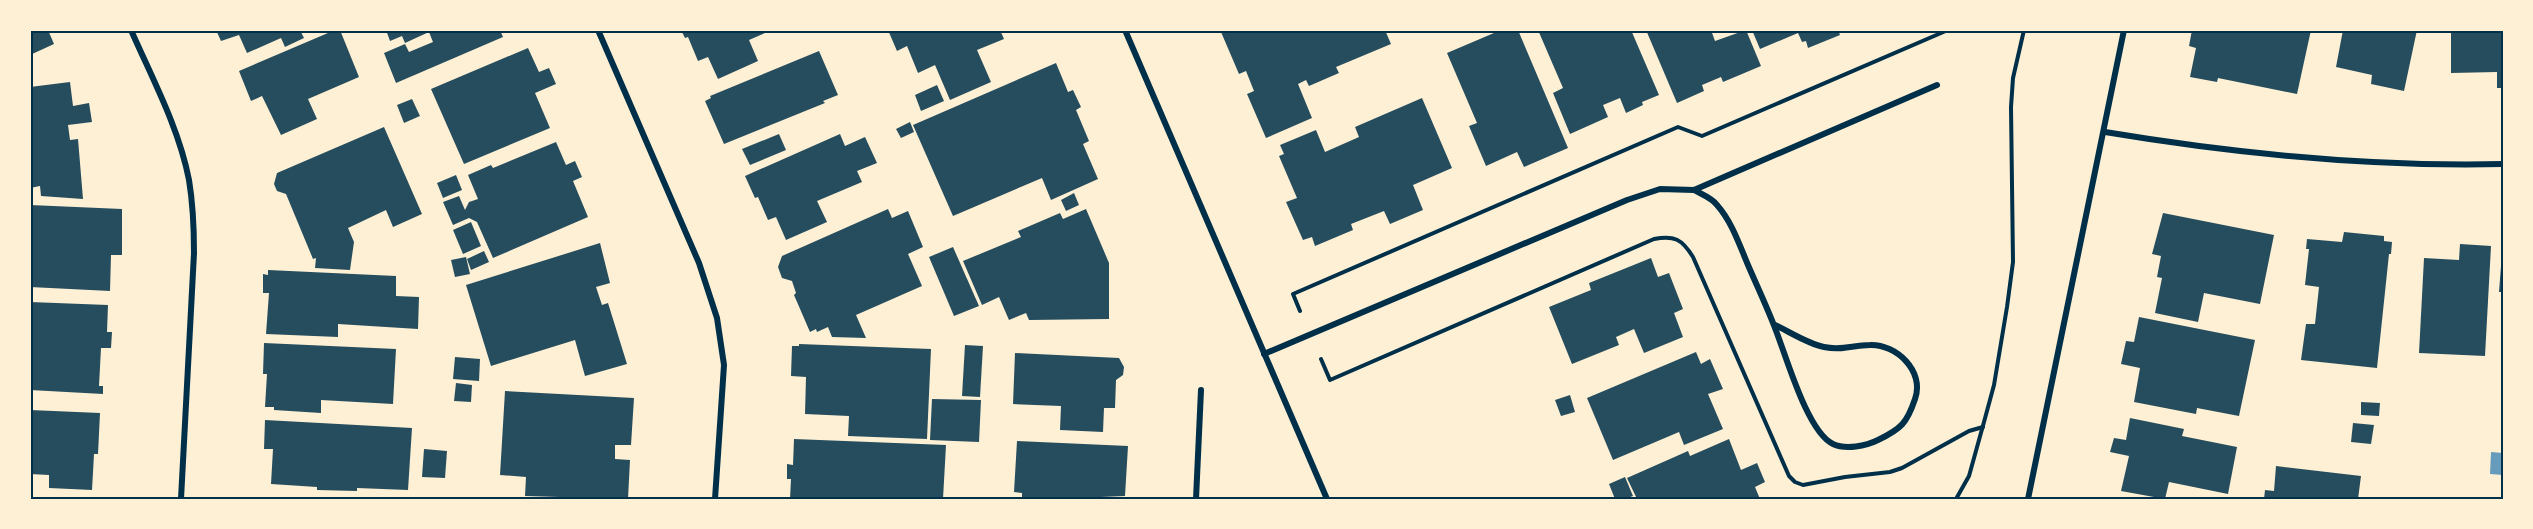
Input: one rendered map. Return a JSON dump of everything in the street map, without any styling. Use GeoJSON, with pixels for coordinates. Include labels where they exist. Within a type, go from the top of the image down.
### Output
{"type":"FeatureCollection","features":[{"type":"Feature","properties":{"kind":"street"},"geometry":{"type":"LineString","coordinates":[[131,30],[173,127],[188,178],[194,215],[181,499]]}},
{"type":"Feature","properties":{"kind":"street"},"geometry":{"type":"LineString","coordinates":[[598,30],[699,263],[717,318],[724,365],[715,499]]}},
{"type":"Feature","properties":{"kind":"street"},"geometry":{"type":"LineString","coordinates":[[1125,30],[1327,499]]}},
{"type":"Feature","properties":{"kind":"street"},"geometry":{"type":"LineString","coordinates":[[2028,499],[2105,132],[2124,30]]}},
{"type":"Feature","properties":{"kind":"street"},"geometry":{"type":"LineString","coordinates":[[1264,354],[1628,200],[1660,189],[1694,190],[1937,84]]}},
{"type":"Feature","properties":{"kind":"street"},"geometry":{"type":"LineString","coordinates":[[2105,132],[2271,156],[2377,162],[2503,164]]}},
{"type":"Feature","properties":{"kind":"street"},"geometry":{"type":"LineString","coordinates":[[1694,190],[1715,202],[1729,222],[1774,325],[1809,416],[1821,434],[1833,444],[1850,447],[1874,442],[1892,433],[1908,420],[1917,395],[1916,377],[1908,361],[1891,350],[1871,344],[1847,349],[1823,347],[1774,325]]}},
{"type":"Feature","properties":{"kind":"street"},"geometry":{"type":"LineString","coordinates":[[1196,499],[1202,390]]}},
{"type":"Feature","properties":{"kind":"path"},"geometry":{"type":"LineString","coordinates":[[1948,30],[1702,136],[1678,127],[1293,294],[1330,380],[1654,239],[1668,236],[1679,239],[1693,256],[1789,476],[1795,482],[1803,485],[1890,472],[1902,468],[1969,431],[1983,427]]}},
{"type":"Feature","properties":{"kind":"path"},"geometry":{"type":"LineString","coordinates":[[1956,499],[1969,476],[1994,385],[2013,262],[2011,107],[2013,78],[2024,30]]}},
{"type":"Feature","properties":{"kind":"water"},"geometry":{"type":"Polygon","coordinates":[[[2491,452],[2503,453],[2503,475],[2490,474],[2491,452]]]}},
{"type":"Feature","properties":{"kind":"building"},"geometry":{"type":"Polygon","coordinates":[[[30,30],[48,30],[54,44],[30,55],[30,30]]]}},
{"type":"Feature","properties":{"kind":"building"},"geometry":{"type":"Polygon","coordinates":[[[216,30],[300,30],[304,38],[285,47],[281,38],[247,53],[239,35],[221,41],[216,30]]]}},
{"type":"Feature","properties":{"kind":"building"},"geometry":{"type":"Polygon","coordinates":[[[335,30],[340,30],[359,77],[308,99],[317,119],[281,135],[262,96],[251,101],[239,71],[335,30]]]}},
{"type":"Feature","properties":{"kind":"building"},"geometry":{"type":"Polygon","coordinates":[[[386,30],[500,30],[503,37],[396,83],[384,53],[405,44],[409,52],[433,42],[429,32],[405,43],[402,36],[390,41],[386,30]]]}},
{"type":"Feature","properties":{"kind":"building"},"geometry":{"type":"Polygon","coordinates":[[[681,30],[772,30],[749,40],[758,61],[718,79],[708,57],[698,61],[688,37],[685,38],[681,30]]]}},
{"type":"Feature","properties":{"kind":"building"},"geometry":{"type":"Polygon","coordinates":[[[888,30],[1000,30],[1004,39],[977,50],[991,82],[950,100],[935,65],[918,73],[907,46],[897,51],[888,30]]]}},
{"type":"Feature","properties":{"kind":"building"},"geometry":{"type":"Polygon","coordinates":[[[1225,30],[1385,30],[1391,44],[1336,67],[1339,73],[1309,86],[1306,80],[1298,84],[1312,118],[1266,138],[1247,94],[1254,91],[1246,71],[1239,74],[1221,32],[1225,30]]]}},
{"type":"Feature","properties":{"kind":"building"},"geometry":{"type":"Polygon","coordinates":[[[1501,30],[1518,30],[1568,148],[1524,167],[1517,152],[1486,166],[1469,126],[1477,123],[1447,53],[1501,30]]]}},
{"type":"Feature","properties":{"kind":"building"},"geometry":{"type":"Polygon","coordinates":[[[1538,30],[1631,30],[1659,95],[1642,102],[1643,105],[1626,113],[1620,98],[1603,105],[1608,117],[1570,134],[1553,93],[1563,88],[1538,30]]]}},
{"type":"Feature","properties":{"kind":"building"},"geometry":{"type":"Polygon","coordinates":[[[1646,30],[1711,30],[1715,41],[1746,30],[1761,66],[1723,82],[1721,77],[1702,85],[1704,91],[1677,103],[1646,30]]]}},
{"type":"Feature","properties":{"kind":"building"},"geometry":{"type":"Polygon","coordinates":[[[1752,30],[1838,30],[1840,35],[1808,48],[1806,41],[1802,42],[1798,33],[1760,49],[1752,30]]]}},
{"type":"Feature","properties":{"kind":"building"},"geometry":{"type":"Polygon","coordinates":[[[2192,30],[2311,30],[2297,94],[2218,78],[2217,82],[2190,77],[2196,48],[2189,46],[2192,30]]]}},
{"type":"Feature","properties":{"kind":"building"},"geometry":{"type":"Polygon","coordinates":[[[2343,30],[2417,30],[2404,91],[2371,84],[2372,75],[2336,67],[2343,30]]]}},
{"type":"Feature","properties":{"kind":"building"},"geometry":{"type":"Polygon","coordinates":[[[2451,30],[2503,30],[2503,88],[2497,88],[2497,72],[2451,73],[2451,30]]]}},
{"type":"Feature","properties":{"kind":"building"},"geometry":{"type":"Polygon","coordinates":[[[528,48],[539,72],[549,68],[556,84],[535,93],[550,128],[464,164],[431,89],[528,48]]]}},
{"type":"Feature","properties":{"kind":"building"},"geometry":{"type":"Polygon","coordinates":[[[819,51],[838,95],[823,101],[825,103],[724,144],[705,101],[711,98],[710,96],[819,51]]]}},
{"type":"Feature","properties":{"kind":"building"},"geometry":{"type":"Polygon","coordinates":[[[1056,63],[1068,92],[1073,90],[1081,107],[1076,110],[1089,141],[1083,144],[1098,179],[1051,200],[1042,178],[953,216],[913,125],[1056,63]]]}},
{"type":"Feature","properties":{"kind":"building"},"geometry":{"type":"Polygon","coordinates":[[[70,82],[73,106],[89,103],[92,122],[68,125],[70,140],[78,139],[83,199],[41,196],[40,186],[30,188],[30,87],[70,82]]]}},
{"type":"Feature","properties":{"kind":"building"},"geometry":{"type":"Polygon","coordinates":[[[937,85],[944,101],[921,111],[915,95],[937,85]]]}},
{"type":"Feature","properties":{"kind":"building"},"geometry":{"type":"Polygon","coordinates":[[[1422,98],[1452,168],[1413,185],[1423,210],[1390,224],[1384,211],[1351,224],[1353,230],[1315,246],[1312,237],[1303,240],[1286,202],[1297,198],[1279,156],[1284,154],[1280,145],[1316,130],[1325,152],[1359,137],[1355,127],[1422,98]]]}},
{"type":"Feature","properties":{"kind":"building"},"geometry":{"type":"Polygon","coordinates":[[[412,99],[420,116],[404,123],[397,105],[412,99]]]}},
{"type":"Feature","properties":{"kind":"building"},"geometry":{"type":"Polygon","coordinates":[[[910,122],[914,132],[901,138],[896,129],[910,122]]]}},
{"type":"Feature","properties":{"kind":"building"},"geometry":{"type":"Polygon","coordinates":[[[384,127],[422,214],[393,227],[386,210],[348,228],[354,242],[350,270],[315,268],[316,258],[313,259],[286,194],[277,191],[274,184],[277,173],[384,127]]]}},
{"type":"Feature","properties":{"kind":"building"},"geometry":{"type":"Polygon","coordinates":[[[779,134],[786,150],[750,165],[742,149],[779,134]]]}},
{"type":"Feature","properties":{"kind":"building"},"geometry":{"type":"Polygon","coordinates":[[[840,134],[845,146],[865,137],[877,163],[857,171],[862,182],[817,201],[827,222],[786,240],[776,217],[768,220],[745,176],[840,134]]]}},
{"type":"Feature","properties":{"kind":"building"},"geometry":{"type":"Polygon","coordinates":[[[556,142],[566,165],[575,161],[582,177],[573,181],[588,217],[493,258],[477,222],[469,218],[453,225],[443,202],[459,196],[465,210],[469,202],[478,199],[468,175],[491,165],[493,168],[556,142]]]}},
{"type":"Feature","properties":{"kind":"building"},"geometry":{"type":"Polygon","coordinates":[[[456,175],[462,190],[443,198],[437,183],[456,175]]]}},
{"type":"Feature","properties":{"kind":"building"},"geometry":{"type":"Polygon","coordinates":[[[1074,193],[1079,205],[1066,211],[1061,200],[1074,193]]]}},
{"type":"Feature","properties":{"kind":"building"},"geometry":{"type":"Polygon","coordinates":[[[30,205],[122,209],[122,255],[111,255],[110,291],[30,287],[30,205]]]}},
{"type":"Feature","properties":{"kind":"building"},"geometry":{"type":"Polygon","coordinates":[[[888,209],[892,218],[908,211],[923,247],[908,254],[922,286],[856,315],[866,338],[832,337],[828,327],[817,332],[816,329],[810,332],[794,295],[796,293],[792,281],[782,278],[778,267],[782,256],[888,209]]]}},
{"type":"Feature","properties":{"kind":"building"},"geometry":{"type":"Polygon","coordinates":[[[1086,209],[1109,263],[1109,319],[1029,320],[1026,313],[1009,320],[999,297],[982,305],[963,261],[1021,237],[1018,231],[1060,213],[1063,219],[1086,209]]]}},
{"type":"Feature","properties":{"kind":"building"},"geometry":{"type":"Polygon","coordinates":[[[2163,213],[2274,235],[2260,304],[2204,293],[2198,322],[2155,313],[2162,278],[2157,277],[2161,256],[2152,254],[2163,213]]]}},
{"type":"Feature","properties":{"kind":"building"},"geometry":{"type":"Polygon","coordinates":[[[471,222],[481,246],[463,254],[453,230],[471,222]]]}},
{"type":"Feature","properties":{"kind":"building"},"geometry":{"type":"Polygon","coordinates":[[[2344,232],[2384,236],[2384,241],[2392,242],[2377,368],[2301,360],[2306,324],[2315,324],[2319,287],[2305,285],[2309,249],[2306,249],[2307,239],[2342,242],[2344,232]]]}},
{"type":"Feature","properties":{"kind":"building"},"geometry":{"type":"Polygon","coordinates":[[[600,243],[610,283],[596,287],[602,305],[608,303],[627,364],[585,376],[575,340],[491,366],[466,285],[600,243]]]}},
{"type":"Feature","properties":{"kind":"building"},"geometry":{"type":"Polygon","coordinates":[[[2460,244],[2491,246],[2485,356],[2419,353],[2424,258],[2459,260],[2460,244]]]}},
{"type":"Feature","properties":{"kind":"building"},"geometry":{"type":"Polygon","coordinates":[[[953,247],[979,306],[954,316],[929,257],[953,247]]]}},
{"type":"Feature","properties":{"kind":"building"},"geometry":{"type":"Polygon","coordinates":[[[484,251],[489,262],[471,270],[467,259],[484,251]]]}},
{"type":"Feature","properties":{"kind":"building"},"geometry":{"type":"Polygon","coordinates":[[[466,257],[470,274],[455,277],[451,260],[466,257]]]}},
{"type":"Feature","properties":{"kind":"building"},"geometry":{"type":"Polygon","coordinates":[[[1651,258],[1658,277],[1669,273],[1683,309],[1674,313],[1683,337],[1644,353],[1634,329],[1616,337],[1619,345],[1572,364],[1549,307],[1591,290],[1589,283],[1651,258]]]}},
{"type":"Feature","properties":{"kind":"building"},"geometry":{"type":"Polygon","coordinates":[[[2501,266],[2503,292],[2499,292],[2501,266]]]}},
{"type":"Feature","properties":{"kind":"building"},"geometry":{"type":"Polygon","coordinates":[[[268,270],[396,276],[396,296],[419,297],[418,329],[338,324],[338,337],[266,334],[269,293],[263,293],[263,274],[268,275],[268,270]]]}},
{"type":"Feature","properties":{"kind":"building"},"geometry":{"type":"Polygon","coordinates":[[[30,302],[108,305],[107,332],[112,332],[111,348],[101,348],[99,386],[103,386],[103,394],[30,390],[30,302]]]}},
{"type":"Feature","properties":{"kind":"building"},"geometry":{"type":"Polygon","coordinates":[[[2139,317],[2255,340],[2239,416],[2197,408],[2196,414],[2134,402],[2140,368],[2121,364],[2126,341],[2134,342],[2139,317]]]}},
{"type":"Feature","properties":{"kind":"building"},"geometry":{"type":"Polygon","coordinates":[[[264,343],[396,349],[393,404],[321,400],[321,413],[274,410],[274,407],[265,407],[267,374],[263,374],[264,343]]]}},
{"type":"Feature","properties":{"kind":"building"},"geometry":{"type":"Polygon","coordinates":[[[799,344],[931,349],[927,439],[848,436],[849,416],[805,414],[806,377],[791,376],[792,346],[799,346],[799,344]]]}},
{"type":"Feature","properties":{"kind":"building"},"geometry":{"type":"Polygon","coordinates":[[[965,345],[983,346],[980,397],[962,396],[965,345]]]}},
{"type":"Feature","properties":{"kind":"building"},"geometry":{"type":"Polygon","coordinates":[[[1696,352],[1701,364],[1710,359],[1723,389],[1708,394],[1723,429],[1684,445],[1679,432],[1613,460],[1587,398],[1696,352]]]}},
{"type":"Feature","properties":{"kind":"building"},"geometry":{"type":"Polygon","coordinates":[[[1015,353],[1119,358],[1124,367],[1123,375],[1116,380],[1115,408],[1104,408],[1103,432],[1060,430],[1061,406],[1013,404],[1015,353]]]}},
{"type":"Feature","properties":{"kind":"building"},"geometry":{"type":"Polygon","coordinates":[[[455,357],[480,359],[479,381],[453,379],[455,357]]]}},
{"type":"Feature","properties":{"kind":"building"},"geometry":{"type":"Polygon","coordinates":[[[456,383],[472,385],[471,402],[454,401],[456,383]]]}},
{"type":"Feature","properties":{"kind":"building"},"geometry":{"type":"Polygon","coordinates":[[[505,391],[634,398],[631,445],[615,445],[615,459],[630,460],[628,499],[525,496],[526,477],[500,475],[505,391]]]}},
{"type":"Feature","properties":{"kind":"building"},"geometry":{"type":"Polygon","coordinates":[[[1570,395],[1575,412],[1561,416],[1555,400],[1570,395]]]}},
{"type":"Feature","properties":{"kind":"building"},"geometry":{"type":"Polygon","coordinates":[[[932,399],[981,400],[979,442],[930,440],[932,399]]]}},
{"type":"Feature","properties":{"kind":"building"},"geometry":{"type":"Polygon","coordinates":[[[2361,402],[2380,403],[2379,416],[2361,415],[2361,402]]]}},
{"type":"Feature","properties":{"kind":"building"},"geometry":{"type":"Polygon","coordinates":[[[30,410],[100,413],[98,454],[94,454],[92,490],[49,488],[49,475],[30,474],[30,410]]]}},
{"type":"Feature","properties":{"kind":"building"},"geometry":{"type":"Polygon","coordinates":[[[2130,418],[2184,429],[2182,436],[2237,447],[2228,494],[2169,482],[2165,499],[2121,491],[2129,456],[2110,452],[2114,438],[2126,440],[2130,418]]]}},
{"type":"Feature","properties":{"kind":"building"},"geometry":{"type":"Polygon","coordinates":[[[265,420],[412,428],[408,490],[357,488],[357,491],[317,490],[317,487],[271,484],[273,449],[264,449],[265,420]]]}},
{"type":"Feature","properties":{"kind":"building"},"geometry":{"type":"Polygon","coordinates":[[[2353,423],[2374,425],[2371,444],[2351,442],[2353,423]]]}},
{"type":"Feature","properties":{"kind":"building"},"geometry":{"type":"Polygon","coordinates":[[[794,439],[946,445],[943,499],[790,499],[791,479],[787,479],[787,464],[793,465],[794,439]]]}},
{"type":"Feature","properties":{"kind":"building"},"geometry":{"type":"Polygon","coordinates":[[[1729,439],[1741,470],[1757,463],[1765,482],[1755,487],[1760,499],[1637,499],[1627,478],[1688,451],[1690,456],[1729,439]]]}},
{"type":"Feature","properties":{"kind":"building"},"geometry":{"type":"Polygon","coordinates":[[[1017,441],[1128,446],[1125,496],[1101,497],[1101,499],[1022,499],[1022,493],[1014,492],[1017,441]]]}},
{"type":"Feature","properties":{"kind":"building"},"geometry":{"type":"Polygon","coordinates":[[[424,449],[447,451],[445,478],[422,477],[424,449]]]}},
{"type":"Feature","properties":{"kind":"building"},"geometry":{"type":"Polygon","coordinates":[[[2276,466],[2361,476],[2358,499],[2264,499],[2265,490],[2274,491],[2276,466]]]}},
{"type":"Feature","properties":{"kind":"building"},"geometry":{"type":"Polygon","coordinates":[[[1625,477],[1633,496],[1615,499],[1609,484],[1625,477]]]}}]}
